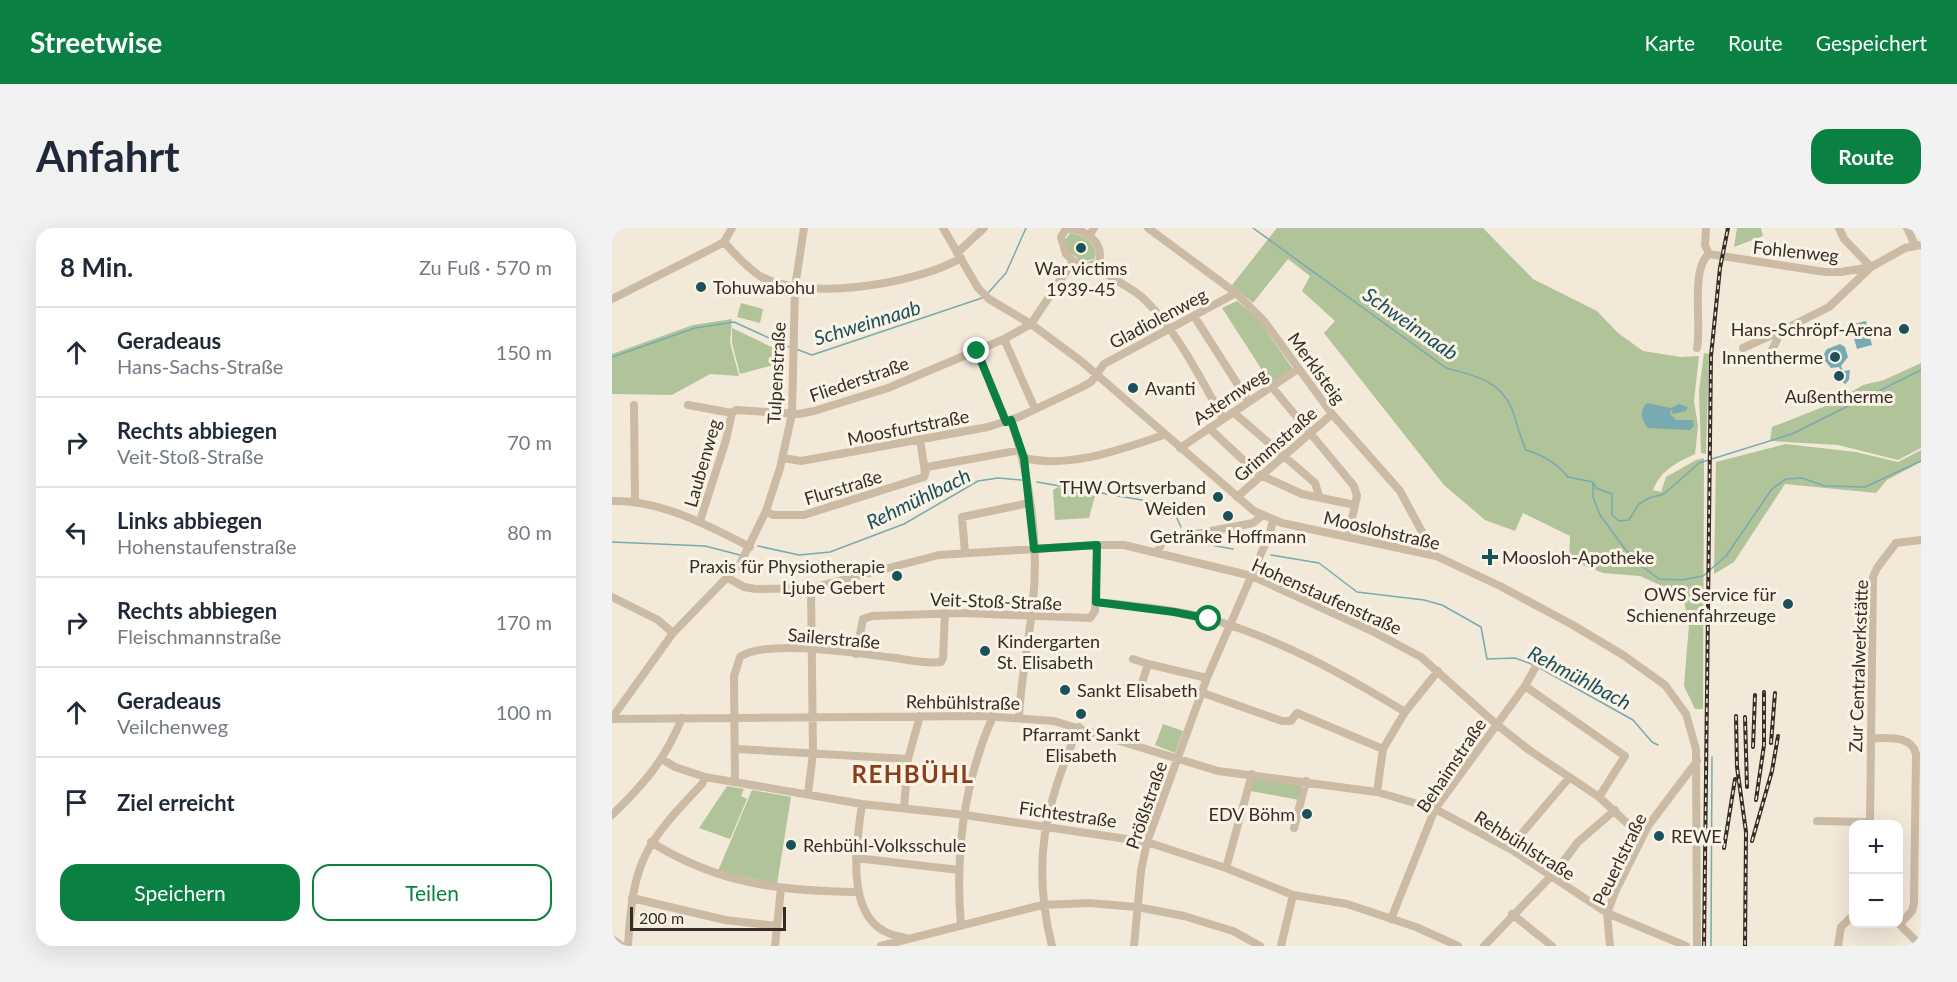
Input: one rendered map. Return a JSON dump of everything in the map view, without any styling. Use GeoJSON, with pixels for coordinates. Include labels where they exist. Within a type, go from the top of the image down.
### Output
{"type":"FeatureCollection","features":[{"type":"Feature","properties":{"kind":"street"},"geometry":{"type":"LineString","coordinates":[[612,299],[688,263],[724,242],[732,228]]}},
{"type":"Feature","properties":{"kind":"street","name":"Tulpenstraße"},"geometry":{"type":"LineString","coordinates":[[612,719],[651,660],[728,578],[750,547],[766,511],[783,458],[792,414],[795,287],[804,228]]}},
{"type":"Feature","properties":{"kind":"street","name":"Mooslohstraße"},"geometry":{"type":"LineString","coordinates":[[943,228],[978,288],[989,299],[1031,324],[1097,373],[1164,435],[1237,497],[1263,515],[1273,520],[1428,554],[1469,571],[1545,610],[1649,672],[1665,685],[1682,706],[1693,732],[1696,761],[1697,946]]}},
{"type":"Feature","properties":{"kind":"street"},"geometry":{"type":"LineString","coordinates":[[724,242],[743,263],[761,276],[795,287],[832,289],[876,284],[959,256],[984,228]]}},
{"type":"Feature","properties":{"kind":"street"},"geometry":{"type":"LineString","coordinates":[[1096,265],[1099,262],[1100,249],[1089,236],[1073,228],[1063,232],[1061,245],[1073,261],[1083,266],[1096,265],[1144,299],[1174,335],[1223,418]]}},
{"type":"Feature","properties":{"kind":"street"},"geometry":{"type":"LineString","coordinates":[[1089,236],[1094,228]]}},
{"type":"Feature","properties":{"kind":"street","name":"Merklsteig"},"geometry":{"type":"LineString","coordinates":[[1148,228],[1236,293],[1264,321],[1332,414],[1400,491],[1428,543],[1428,554]]}},
{"type":"Feature","properties":{"kind":"street"},"geometry":{"type":"LineString","coordinates":[[1697,348],[1700,333],[1698,270],[1709,254],[1705,245],[1706,228]]}},
{"type":"Feature","properties":{"kind":"street"},"geometry":{"type":"LineString","coordinates":[[1839,228],[1844,239],[1870,267]]}},
{"type":"Feature","properties":{"kind":"street"},"geometry":{"type":"LineString","coordinates":[[1743,348],[1829,307],[1870,267],[1918,245],[1907,228]]}},
{"type":"Feature","properties":{"kind":"street","name":"Fohlenweg"},"geometry":{"type":"LineString","coordinates":[[1709,254],[1825,272],[1870,267]]}},
{"type":"Feature","properties":{"kind":"street"},"geometry":{"type":"LineString","coordinates":[[1031,324],[1073,261]]}},
{"type":"Feature","properties":{"kind":"street","name":"Gladiolenweg"},"geometry":{"type":"LineString","coordinates":[[1097,373],[1104,364],[1236,293]]}},
{"type":"Feature","properties":{"kind":"street"},"geometry":{"type":"LineString","coordinates":[[1194,316],[1249,402]]}},
{"type":"Feature","properties":{"kind":"street","name":"Fliederstraße"},"geometry":{"type":"LineString","coordinates":[[688,405],[732,413],[736,410],[792,414],[814,411],[888,388],[1004,339],[1031,324]]}},
{"type":"Feature","properties":{"kind":"street"},"geometry":{"type":"LineString","coordinates":[[1767,361],[1781,331]]}},
{"type":"Feature","properties":{"kind":"street"},"geometry":{"type":"LineString","coordinates":[[1004,339],[1035,409]]}},
{"type":"Feature","properties":{"kind":"street"},"geometry":{"type":"LineString","coordinates":[[977,351],[1024,458],[1034,549],[1033,603],[1019,717]]}},
{"type":"Feature","properties":{"kind":"street","name":"Asternweg"},"geometry":{"type":"LineString","coordinates":[[1180,448],[1298,369]]}},
{"type":"Feature","properties":{"kind":"street","name":"Moosfurtstraße"},"geometry":{"type":"LineString","coordinates":[[783,458],[801,461],[1009,421],[1082,387],[1091,382],[1097,373]]}},
{"type":"Feature","properties":{"kind":"street"},"geometry":{"type":"LineString","coordinates":[[1272,387],[1354,486],[1358,496],[1348,536]]}},
{"type":"Feature","properties":{"kind":"street"},"geometry":{"type":"LineString","coordinates":[[634,405],[635,501]]}},
{"type":"Feature","properties":{"kind":"street"},"geometry":{"type":"LineString","coordinates":[[1233,412],[1315,483],[1319,496]]}},
{"type":"Feature","properties":{"kind":"street","name":"Laubenweg"},"geometry":{"type":"LineString","coordinates":[[700,521],[726,440],[732,413]]}},
{"type":"Feature","properties":{"kind":"street","name":"Grimmstraße"},"geometry":{"type":"LineString","coordinates":[[1237,497],[1332,414]]}},
{"type":"Feature","properties":{"kind":"street"},"geometry":{"type":"LineString","coordinates":[[1209,428],[1263,476],[1295,492],[1355,505]]}},
{"type":"Feature","properties":{"kind":"street"},"geometry":{"type":"LineString","coordinates":[[1024,458],[1042,462],[1064,461],[1104,454],[1164,435]]}},
{"type":"Feature","properties":{"kind":"street"},"geometry":{"type":"LineString","coordinates":[[920,439],[925,474]]}},
{"type":"Feature","properties":{"kind":"street","name":"Flurstraße"},"geometry":{"type":"LineString","coordinates":[[766,511],[773,515],[804,515],[919,479],[925,474],[927,467],[1021,450]]}},
{"type":"Feature","properties":{"kind":"street"},"geometry":{"type":"LineString","coordinates":[[612,501],[635,501],[700,521],[750,547]]}},
{"type":"Feature","properties":{"kind":"street"},"geometry":{"type":"LineString","coordinates":[[965,553],[962,517],[1029,503]]}},
{"type":"Feature","properties":{"kind":"street"},"geometry":{"type":"LineString","coordinates":[[1156,552],[1164,540],[1253,523],[1263,515]]}},
{"type":"Feature","properties":{"kind":"street","name":"Prößlstraße"},"geometry":{"type":"LineString","coordinates":[[1134,946],[1137,907],[1147,842],[1207,678],[1252,576],[1273,520]]}},
{"type":"Feature","properties":{"kind":"street","name":"Zur Centralwerkstätte"},"geometry":{"type":"LineString","coordinates":[[1870,820],[1873,577],[1896,543],[1921,540]]}},
{"type":"Feature","properties":{"kind":"street"},"geometry":{"type":"LineString","coordinates":[[1097,545],[1096,602],[1174,612],[1230,626],[1291,649],[1339,671],[1405,712]]}},
{"type":"Feature","properties":{"kind":"street","name":"Hohenstaufenstraße"},"geometry":{"type":"LineString","coordinates":[[728,578],[744,588],[812,588],[939,555],[1097,545],[1124,545],[1252,576],[1370,630],[1421,657],[1496,724],[1569,778],[1599,796],[1642,837]]}},
{"type":"Feature","properties":{"kind":"street"},"geometry":{"type":"LineString","coordinates":[[808,794],[813,753],[812,588]]}},
{"type":"Feature","properties":{"kind":"street"},"geometry":{"type":"LineString","coordinates":[[612,597],[658,620],[674,633]]}},
{"type":"Feature","properties":{"kind":"street","name":"Veit-Stoß-Straße"},"geometry":{"type":"LineString","coordinates":[[856,654],[863,619],[872,616],[1030,615],[1086,619],[1094,615],[1096,602]]}},
{"type":"Feature","properties":{"kind":"street","name":"Sailerstraße"},"geometry":{"type":"LineString","coordinates":[[735,782],[737,749],[734,673],[740,657],[754,649],[762,648],[811,649],[941,662],[945,614]]}},
{"type":"Feature","properties":{"kind":"street"},"geometry":{"type":"LineString","coordinates":[[1133,659],[1207,678]]}},
{"type":"Feature","properties":{"kind":"street"},"geometry":{"type":"LineString","coordinates":[[1128,685],[1144,690],[1148,664]]}},
{"type":"Feature","properties":{"kind":"street","name":"Behaimstraße"},"geometry":{"type":"LineString","coordinates":[[1391,919],[1436,810],[1525,686],[1535,668]]}},
{"type":"Feature","properties":{"kind":"street"},"geometry":{"type":"LineString","coordinates":[[1377,792],[1383,749],[1405,712],[1438,671]]}},
{"type":"Feature","properties":{"kind":"street"},"geometry":{"type":"LineString","coordinates":[[1525,686],[1625,756],[1599,796]]}},
{"type":"Feature","properties":{"kind":"street"},"geometry":{"type":"LineString","coordinates":[[1203,693],[1282,721],[1291,722],[1297,713],[1383,749]]}},
{"type":"Feature","properties":{"kind":"street"},"geometry":{"type":"LineString","coordinates":[[904,808],[908,759],[920,716]]}},
{"type":"Feature","properties":{"kind":"street"},"geometry":{"type":"LineString","coordinates":[[961,926],[958,887],[965,814],[974,765],[993,716]]}},
{"type":"Feature","properties":{"kind":"street","name":"Rehbühlstraße"},"geometry":{"type":"LineString","coordinates":[[612,719],[993,716],[1019,717],[1079,727],[1218,771],[1377,792],[1436,810],[1512,850],[1607,913],[1686,946]]}},
{"type":"Feature","properties":{"kind":"street"},"geometry":{"type":"LineString","coordinates":[[612,815],[669,750],[682,718]]}},
{"type":"Feature","properties":{"kind":"street"},"geometry":{"type":"LineString","coordinates":[[1053,946],[1042,905],[1045,826],[1058,774],[1079,727]]}},
{"type":"Feature","properties":{"kind":"street"},"geometry":{"type":"LineString","coordinates":[[1871,738],[1909,742],[1916,754],[1914,903],[1912,911],[1903,920]]}},
{"type":"Feature","properties":{"kind":"street"},"geometry":{"type":"LineString","coordinates":[[737,749],[908,759]]}},
{"type":"Feature","properties":{"kind":"street","name":"Fichtestraße"},"geometry":{"type":"LineString","coordinates":[[662,759],[675,768],[705,777],[862,804],[965,814],[1147,842],[1226,868],[1293,895],[1347,904],[1458,946]]}},
{"type":"Feature","properties":{"kind":"street","name":"Peuerlstraße"},"geometry":{"type":"LineString","coordinates":[[1610,946],[1607,913],[1642,837],[1696,761]]}},
{"type":"Feature","properties":{"kind":"street"},"geometry":{"type":"LineString","coordinates":[[1226,868],[1252,774]]}},
{"type":"Feature","properties":{"kind":"street"},"geometry":{"type":"LineString","coordinates":[[628,946],[632,898],[640,865],[651,842],[702,784],[705,777]]}},
{"type":"Feature","properties":{"kind":"street"},"geometry":{"type":"LineString","coordinates":[[1512,850],[1523,832],[1569,778]]}},
{"type":"Feature","properties":{"kind":"street"},"geometry":{"type":"LineString","coordinates":[[1294,828],[1306,781]]}},
{"type":"Feature","properties":{"kind":"street"},"geometry":{"type":"LineString","coordinates":[[862,804],[856,858],[858,892],[867,915],[883,931],[906,939]]}},
{"type":"Feature","properties":{"kind":"street"},"geometry":{"type":"LineString","coordinates":[[1484,946],[1578,842],[1615,810]]}},
{"type":"Feature","properties":{"kind":"street","name":"Zur Centralwerkstätte"},"geometry":{"type":"LineString","coordinates":[[1817,821],[1849,822]]}},
{"type":"Feature","properties":{"kind":"street"},"geometry":{"type":"LineString","coordinates":[[651,842],[707,872],[781,888],[858,892]]}},
{"type":"Feature","properties":{"kind":"street"},"geometry":{"type":"LineString","coordinates":[[856,858],[959,870]]}},
{"type":"Feature","properties":{"kind":"street"},"geometry":{"type":"LineString","coordinates":[[775,946],[781,888]]}},
{"type":"Feature","properties":{"kind":"street"},"geometry":{"type":"LineString","coordinates":[[1281,946],[1293,895]]}},
{"type":"Feature","properties":{"kind":"street"},"geometry":{"type":"LineString","coordinates":[[632,898],[725,920],[777,926]]}},
{"type":"Feature","properties":{"kind":"street"},"geometry":{"type":"LineString","coordinates":[[881,946],[1042,905],[1089,903],[1137,907],[1217,925],[1248,938],[1260,946]]}},
{"type":"Feature","properties":{"kind":"street"},"geometry":{"type":"LineString","coordinates":[[1512,914],[1552,946]]}},
{"type":"Feature","properties":{"kind":"street"},"geometry":{"type":"LineString","coordinates":[[1838,946],[1841,927],[1849,919]]}},
{"type":"Feature","properties":{"kind":"street"},"geometry":{"type":"LineString","coordinates":[[1903,928],[1921,946]]}},
{"type":"Feature","properties":{"kind":"street"},"geometry":{"type":"LineString","coordinates":[[612,939],[622,946]]}},
{"type":"Feature","properties":{"kind":"green space"},"geometry":{"type":"Polygon","coordinates":[[[1277,228],[1483,228],[1533,279],[1597,311],[1618,333],[1643,351],[1681,357],[1699,356],[1694,401],[1698,426],[1695,454],[1665,472],[1653,490],[1661,492],[1666,477],[1704,458],[1703,709],[1695,709],[1684,686],[1689,624],[1681,588],[1669,589],[1640,576],[1603,573],[1569,560],[1570,536],[1523,513],[1515,531],[1485,520],[1444,485],[1324,333],[1335,321],[1302,291],[1310,276],[1288,259],[1253,303],[1232,285],[1277,228]]]}},
{"type":"Feature","properties":{"kind":"green space"},"geometry":{"type":"Polygon","coordinates":[[[1737,228],[1761,228],[1763,236],[1734,247],[1737,228]]]}},
{"type":"Feature","properties":{"kind":"green space"},"geometry":{"type":"Polygon","coordinates":[[[1070,233],[1080,235],[1090,242],[1095,249],[1094,259],[1082,261],[1069,252],[1065,240],[1070,233]]]}},
{"type":"Feature","properties":{"kind":"green space"},"geometry":{"type":"Polygon","coordinates":[[[1237,301],[1258,319],[1293,369],[1271,384],[1222,308],[1237,301]]]}},
{"type":"Feature","properties":{"kind":"green space"},"geometry":{"type":"Polygon","coordinates":[[[741,303],[763,309],[760,323],[737,317],[741,303]]]}},
{"type":"Feature","properties":{"kind":"green space"},"geometry":{"type":"Polygon","coordinates":[[[732,319],[730,342],[739,376],[710,374],[672,395],[612,394],[612,354],[693,325],[732,319]]]}},
{"type":"Feature","properties":{"kind":"green space"},"geometry":{"type":"Polygon","coordinates":[[[732,328],[780,351],[781,363],[740,374],[732,343],[732,328]]]}},
{"type":"Feature","properties":{"kind":"green space"},"geometry":{"type":"Polygon","coordinates":[[[1704,353],[1709,354],[1706,454],[1701,453],[1699,391],[1704,353]]]}},
{"type":"Feature","properties":{"kind":"green space"},"geometry":{"type":"Polygon","coordinates":[[[1921,363],[1921,448],[1898,460],[1838,445],[1770,441],[1772,427],[1833,403],[1863,385],[1884,380],[1921,363]]]}},
{"type":"Feature","properties":{"kind":"green space"},"geometry":{"type":"Polygon","coordinates":[[[1786,444],[1856,452],[1898,462],[1921,450],[1921,462],[1887,480],[1876,493],[1785,484],[1734,562],[1714,574],[1716,462],[1786,444]]]}},
{"type":"Feature","properties":{"kind":"green space"},"geometry":{"type":"Polygon","coordinates":[[[1058,487],[1095,496],[1089,518],[1055,520],[1053,490],[1058,487]]]}},
{"type":"Feature","properties":{"kind":"green space"},"geometry":{"type":"Polygon","coordinates":[[[1163,724],[1183,731],[1175,753],[1155,745],[1163,724]]]}},
{"type":"Feature","properties":{"kind":"green space"},"geometry":{"type":"Polygon","coordinates":[[[1254,776],[1303,784],[1299,800],[1251,791],[1254,776]]]}},
{"type":"Feature","properties":{"kind":"green space"},"geometry":{"type":"Polygon","coordinates":[[[727,786],[744,789],[741,796],[747,799],[730,839],[699,828],[727,786]]]}},
{"type":"Feature","properties":{"kind":"green space"},"geometry":{"type":"Polygon","coordinates":[[[752,790],[791,797],[777,884],[718,871],[752,790]]]}},
{"type":"Feature","properties":{"kind":"water"},"geometry":{"type":"Polygon","coordinates":[[[1866,321],[1872,345],[1857,349],[1850,325],[1866,321]]]}},
{"type":"Feature","properties":{"kind":"water","name":"Innentherme"},"geometry":{"type":"Polygon","coordinates":[[[1840,344],[1845,347],[1848,357],[1841,366],[1843,371],[1850,370],[1849,380],[1845,384],[1841,380],[1847,373],[1836,377],[1836,374],[1841,371],[1839,367],[1831,368],[1822,357],[1827,349],[1840,344]]]}},
{"type":"Feature","properties":{"kind":"water"},"geometry":{"type":"Polygon","coordinates":[[[1647,403],[1671,408],[1679,404],[1688,407],[1686,411],[1673,414],[1671,409],[1670,414],[1676,420],[1693,420],[1694,426],[1690,430],[1648,428],[1642,415],[1647,403]]]}},
{"type":"Feature","properties":{"kind":"waterway","name":"Schweinnaab"},"geometry":{"type":"LineString","coordinates":[[988,293],[1006,273],[1026,228]]}},
{"type":"Feature","properties":{"kind":"waterway","name":"Schweinnaab"},"geometry":{"type":"LineString","coordinates":[[1253,228],[1446,368],[1476,376],[1493,385],[1507,399],[1526,450],[1549,460],[1568,477],[1593,482],[1596,488],[1612,494],[1612,515],[1619,521],[1629,520],[1639,504],[1649,498],[1664,494],[1699,463],[1792,434],[1921,370]]}},
{"type":"Feature","properties":{"kind":"waterway","name":"Schweinnaab"},"geometry":{"type":"LineString","coordinates":[[796,349],[812,355],[982,298]]}},
{"type":"Feature","properties":{"kind":"waterway","name":"Schweinnaab"},"geometry":{"type":"LineString","coordinates":[[612,357],[695,328],[734,322],[789,347]]}},
{"type":"Feature","properties":{"kind":"waterway"},"geometry":{"type":"LineString","coordinates":[[1593,483],[1593,497],[1600,515],[1625,549],[1659,579],[1682,580],[1703,576],[1726,556],[1772,489],[1786,479],[1802,478],[1825,486],[1865,487],[1921,461]]}},
{"type":"Feature","properties":{"kind":"waterway","name":"Rehmühlbach"},"geometry":{"type":"LineString","coordinates":[[758,546],[799,555],[830,552],[904,524],[978,481],[998,478],[1021,480]]}},
{"type":"Feature","properties":{"kind":"waterway","name":"Rehmühlbach"},"geometry":{"type":"LineString","coordinates":[[1037,482],[1171,505],[1181,527]]}},
{"type":"Feature","properties":{"kind":"waterway","name":"Rehmühlbach"},"geometry":{"type":"LineString","coordinates":[[1188,541],[1233,549]]}},
{"type":"Feature","properties":{"kind":"waterway","name":"Rehmühlbach"},"geometry":{"type":"LineString","coordinates":[[612,542],[705,546],[740,555]]}},
{"type":"Feature","properties":{"kind":"waterway","name":"Rehmühlbach"},"geometry":{"type":"LineString","coordinates":[[1271,555],[1319,563],[1357,592],[1424,600],[1442,605],[1481,627],[1487,659],[1515,658],[1534,665]]}},
{"type":"Feature","properties":{"kind":"waterway","name":"Rehmühlbach"},"geometry":{"type":"LineString","coordinates":[[1538,667],[1633,720],[1652,742],[1658,745]]}},
{"type":"Feature","properties":{"kind":"waterway","name":"Rehmühlbach"},"geometry":{"type":"LineString","coordinates":[[1711,946],[1712,757]]}},
{"type":"Feature","properties":{"kind":"railway"},"geometry":{"type":"LineString","coordinates":[[1704,946],[1711,356],[1720,268],[1728,228]]}},
{"type":"Feature","properties":{"kind":"railway"},"geometry":{"type":"LineString","coordinates":[[1756,800],[1764,745],[1764,692]]}},
{"type":"Feature","properties":{"kind":"railway"},"geometry":{"type":"LineString","coordinates":[[1771,743],[1775,693]]}},
{"type":"Feature","properties":{"kind":"railway"},"geometry":{"type":"LineString","coordinates":[[1753,747],[1755,695]]}},
{"type":"Feature","properties":{"kind":"railway"},"geometry":{"type":"LineString","coordinates":[[1736,716],[1737,767],[1746,832],[1745,946]]}},
{"type":"Feature","properties":{"kind":"railway"},"geometry":{"type":"LineString","coordinates":[[1745,717],[1747,787]]}},
{"type":"Feature","properties":{"kind":"railway"},"geometry":{"type":"LineString","coordinates":[[1752,841],[1772,771],[1778,736]]}},
{"type":"Feature","properties":{"kind":"railway"},"geometry":{"type":"LineString","coordinates":[[1724,848],[1735,779]]}},
{"type":"Feature","properties":{"kind":"place","name":"War victims 1939-45"},"geometry":{"type":"Point","coordinates":[1081,248]}},
{"type":"Feature","properties":{"kind":"place","name":"Tohuwabohu"},"geometry":{"type":"Point","coordinates":[701,287]}},
{"type":"Feature","properties":{"kind":"place","name":"Hans-Schröpf-Arena"},"geometry":{"type":"Point","coordinates":[1904,329]}},
{"type":"Feature","properties":{"kind":"place","name":"Innentherme"},"geometry":{"type":"Point","coordinates":[1835,357]}},
{"type":"Feature","properties":{"kind":"place","name":"Außentherme"},"geometry":{"type":"Point","coordinates":[1839,376]}},
{"type":"Feature","properties":{"kind":"place","name":"Avanti"},"geometry":{"type":"Point","coordinates":[1133,388]}},
{"type":"Feature","properties":{"kind":"place","name":"THW Ortsverband Weiden"},"geometry":{"type":"Point","coordinates":[1218,497]}},
{"type":"Feature","properties":{"kind":"place","name":"Getränke Hoffmann"},"geometry":{"type":"Point","coordinates":[1228,516]}},
{"type":"Feature","properties":{"kind":"place","name":"Moosloh-Apotheke"},"geometry":{"type":"Point","coordinates":[1490,557]}},
{"type":"Feature","properties":{"kind":"place","name":"Praxis für Physiotherapie Ljube Gebert"},"geometry":{"type":"Point","coordinates":[897,576]}},
{"type":"Feature","properties":{"kind":"place","name":"OWS Service für Schienenfahrzeuge"},"geometry":{"type":"Point","coordinates":[1788,604]}},
{"type":"Feature","properties":{"kind":"place","name":"Kindergarten St. Elisabeth"},"geometry":{"type":"Point","coordinates":[985,651]}},
{"type":"Feature","properties":{"kind":"place","name":"Sankt Elisabeth"},"geometry":{"type":"Point","coordinates":[1065,690]}},
{"type":"Feature","properties":{"kind":"place","name":"Pfarramt Sankt Elisabeth"},"geometry":{"type":"Point","coordinates":[1081,714]}},
{"type":"Feature","properties":{"kind":"place","name":"EDV Böhm"},"geometry":{"type":"Point","coordinates":[1307,814]}},
{"type":"Feature","properties":{"kind":"place","name":"REWE"},"geometry":{"type":"Point","coordinates":[1659,836]}},
{"type":"Feature","properties":{"kind":"place","name":"Rehbühl-Volksschule"},"geometry":{"type":"Point","coordinates":[791,845]}},
{"type":"Feature","properties":{"kind":"district","name":"REHBÜHL"},"geometry":{"type":"Point","coordinates":[913,773]}},
{"type":"Feature","properties":{"kind":"route"},"geometry":{"type":"LineString","coordinates":[[977,351],[1006,422],[1011,420],[1024,458],[1034,549],[1097,545],[1096,602],[1209,619]]}}]}
